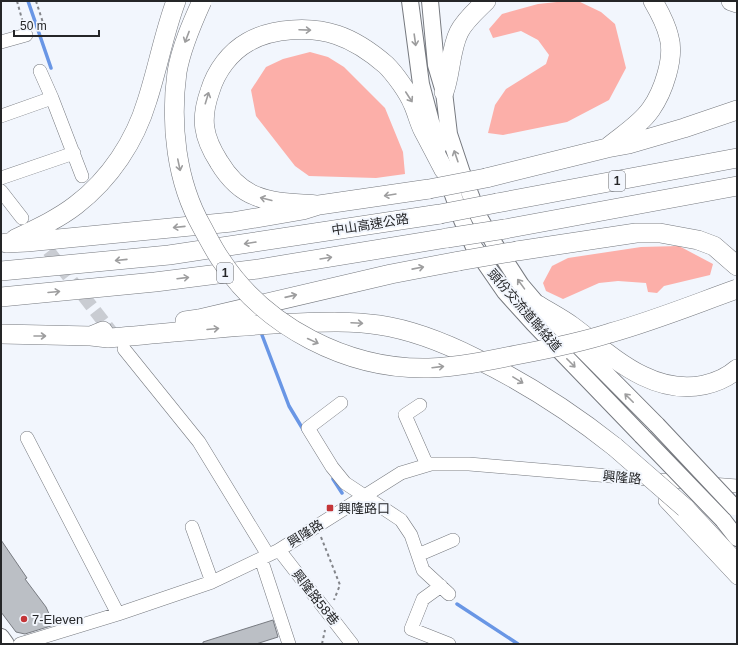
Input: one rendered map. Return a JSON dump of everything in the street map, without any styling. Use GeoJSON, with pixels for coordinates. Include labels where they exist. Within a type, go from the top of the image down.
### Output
{"type":"FeatureCollection","features":[{"type":"Feature","properties":{"kind":"highway"},"geometry":{"type":"LineString","coordinates":[[4,243],[52,220],[76,205],[115,167],[134,136],[147,102],[167,25],[176,1]]}},
{"type":"Feature","properties":{"kind":"highway"},"geometry":{"type":"LineString","coordinates":[[202,1],[184,44],[178,71],[175,103],[175,133],[178,158],[184,186],[193,210],[221,260],[238,282],[262,306],[281,321],[307,338],[356,358],[405,368],[430,368],[478,363],[559,347],[609,334],[654,320],[737,289]]}},
{"type":"Feature","properties":{"kind":"highway"},"geometry":{"type":"LineString","coordinates":[[444,92],[448,80],[452,54],[459,31],[473,13],[486,1]]}},
{"type":"Feature","properties":{"kind":"highway"},"geometry":{"type":"LineString","coordinates":[[607,148],[650,110],[661,92],[670,62],[670,39],[664,20],[653,1]]}},
{"type":"Feature","properties":{"kind":"highway"},"geometry":{"type":"LineString","coordinates":[[731,1],[737,3]]}},
{"type":"Feature","properties":{"kind":"highway"},"geometry":{"type":"LineString","coordinates":[[319,205],[276,201],[256,196],[238,186],[223,168],[211,149],[204,129],[205,103],[214,79],[228,58],[248,42],[272,32],[305,29],[335,34],[355,42],[374,55],[387,66],[413,103],[423,129],[444,170]]}},
{"type":"Feature","properties":{"kind":"highway"},"geometry":{"type":"LineString","coordinates":[[4,243],[232,222],[303,210],[319,205],[429,189],[486,178],[628,144],[684,128],[737,110]]}},
{"type":"Feature","properties":{"kind":"highway","name":"中山高速公路"},"geometry":{"type":"LineString","coordinates":[[1,271],[169,255],[440,214],[737,158]]}},
{"type":"Feature","properties":{"kind":"highway","name":"中山高速公路"},"geometry":{"type":"LineString","coordinates":[[1,297],[147,283],[258,269],[505,229],[737,186]]}},
{"type":"Feature","properties":{"kind":"highway"},"geometry":{"type":"LineString","coordinates":[[91,336],[105,330],[199,319],[391,274],[459,261],[636,233],[660,233],[698,240],[714,246],[737,266]]}},
{"type":"Feature","properties":{"kind":"highway"},"geometry":{"type":"LineString","coordinates":[[538,305],[571,325],[622,364],[652,380],[666,385],[697,386],[712,383],[724,379],[737,369]]}},
{"type":"Feature","properties":{"kind":"highway"},"geometry":{"type":"LineString","coordinates":[[1,334],[91,336],[108,338],[266,324],[329,322],[379,325],[415,333],[449,346],[506,373],[585,423],[685,508],[737,564]]}},
{"type":"Feature","properties":{"kind":"main road","name":"頭份交流道聯絡道"},"geometry":{"type":"LineString","coordinates":[[410,1],[421,84],[444,170],[462,220],[474,247],[505,292],[533,323],[723,520],[737,538]]}},
{"type":"Feature","properties":{"kind":"main road","name":"頭份交流道聯絡道"},"geometry":{"type":"LineString","coordinates":[[430,1],[436,65],[444,92],[449,134],[479,217],[495,245],[518,280],[538,305],[657,425],[735,510]]}},
{"type":"Feature","properties":{"kind":"main road"},"geometry":{"type":"LineString","coordinates":[[1,637],[6,644]]}},
{"type":"Feature","properties":{"kind":"street"},"geometry":{"type":"LineString","coordinates":[[1,42],[26,35]]}},
{"type":"Feature","properties":{"kind":"street"},"geometry":{"type":"LineString","coordinates":[[40,71],[82,176]]}},
{"type":"Feature","properties":{"kind":"street"},"geometry":{"type":"LineString","coordinates":[[1,116],[52,98]]}},
{"type":"Feature","properties":{"kind":"street"},"geometry":{"type":"LineString","coordinates":[[1,178],[74,153]]}},
{"type":"Feature","properties":{"kind":"street"},"geometry":{"type":"LineString","coordinates":[[1,191],[22,218]]}},
{"type":"Feature","properties":{"kind":"street"},"geometry":{"type":"LineString","coordinates":[[124,349],[199,442],[269,555],[289,644]]}},
{"type":"Feature","properties":{"kind":"street"},"geometry":{"type":"LineString","coordinates":[[341,403],[308,428],[332,467],[345,483],[401,520],[411,534],[422,570],[445,590],[423,599],[411,629],[449,644]]}},
{"type":"Feature","properties":{"kind":"street"},"geometry":{"type":"LineString","coordinates":[[420,405],[405,415],[427,465]]}},
{"type":"Feature","properties":{"kind":"street"},"geometry":{"type":"LineString","coordinates":[[27,438],[118,614]]}},
{"type":"Feature","properties":{"kind":"street","name":"興隆路"},"geometry":{"type":"LineString","coordinates":[[20,644],[118,614],[212,582],[269,555],[401,473],[427,465],[469,464],[737,486]]}},
{"type":"Feature","properties":{"kind":"street"},"geometry":{"type":"LineString","coordinates":[[645,479],[737,578]]}},
{"type":"Feature","properties":{"kind":"street"},"geometry":{"type":"LineString","coordinates":[[192,527],[212,582]]}},
{"type":"Feature","properties":{"kind":"street"},"geometry":{"type":"LineString","coordinates":[[418,555],[454,540]]}},
{"type":"Feature","properties":{"kind":"street","name":"興隆路58巷"},"geometry":{"type":"LineString","coordinates":[[269,555],[329,614],[352,644]]}},
{"type":"Feature","properties":{"kind":"path"},"geometry":{"type":"LineString","coordinates":[[17,1],[26,35]]}},
{"type":"Feature","properties":{"kind":"path"},"geometry":{"type":"LineString","coordinates":[[36,1],[45,29]]}},
{"type":"Feature","properties":{"kind":"path"},"geometry":{"type":"LineString","coordinates":[[317,526],[340,585],[329,614],[322,644]]}},
{"type":"Feature","properties":{"kind":"shaded area"},"geometry":{"type":"Polygon","coordinates":[[[578,1],[601,12],[615,24],[626,68],[609,100],[567,122],[503,135],[488,133],[495,105],[506,89],[546,64],[549,55],[538,40],[521,31],[493,38],[489,29],[502,14],[538,4],[578,1]]]}},
{"type":"Feature","properties":{"kind":"shaded area"},"geometry":{"type":"Polygon","coordinates":[[[310,52],[328,57],[344,67],[385,108],[403,152],[405,174],[376,178],[309,176],[295,166],[256,116],[251,90],[266,67],[283,59],[310,52]]]}},
{"type":"Feature","properties":{"kind":"shaded area"},"geometry":{"type":"Polygon","coordinates":[[[679,246],[713,264],[710,275],[664,286],[657,293],[648,292],[646,283],[618,281],[599,283],[563,299],[546,291],[543,283],[552,266],[568,258],[641,247],[679,246]]]}},
{"type":"Feature","properties":{"kind":"building"},"geometry":{"type":"Polygon","coordinates":[[[1,540],[27,578],[25,579],[46,607],[54,625],[25,634],[16,632],[1,612],[1,540]]]}},
{"type":"Feature","properties":{"kind":"building"},"geometry":{"type":"Polygon","coordinates":[[[273,620],[278,637],[256,644],[203,644],[203,642],[273,620]]]}},
{"type":"Feature","properties":{"kind":"waterway"},"geometry":{"type":"LineString","coordinates":[[28,1],[51,68]]}},
{"type":"Feature","properties":{"kind":"waterway"},"geometry":{"type":"LineString","coordinates":[[262,335],[289,406],[304,431]]}},
{"type":"Feature","properties":{"kind":"waterway"},"geometry":{"type":"LineString","coordinates":[[333,479],[342,493]]}},
{"type":"Feature","properties":{"kind":"waterway"},"geometry":{"type":"LineString","coordinates":[[457,604],[518,644]]}},
{"type":"Feature","properties":{"kind":"tunnel"},"geometry":{"type":"LineString","coordinates":[[37,236],[113,334]]}},
{"type":"Feature","properties":{"kind":"place","name":"興隆路口"},"geometry":{"type":"Point","coordinates":[330,508]}},
{"type":"Feature","properties":{"kind":"place","name":"7-Eleven"},"geometry":{"type":"Point","coordinates":[24,619]}}]}
